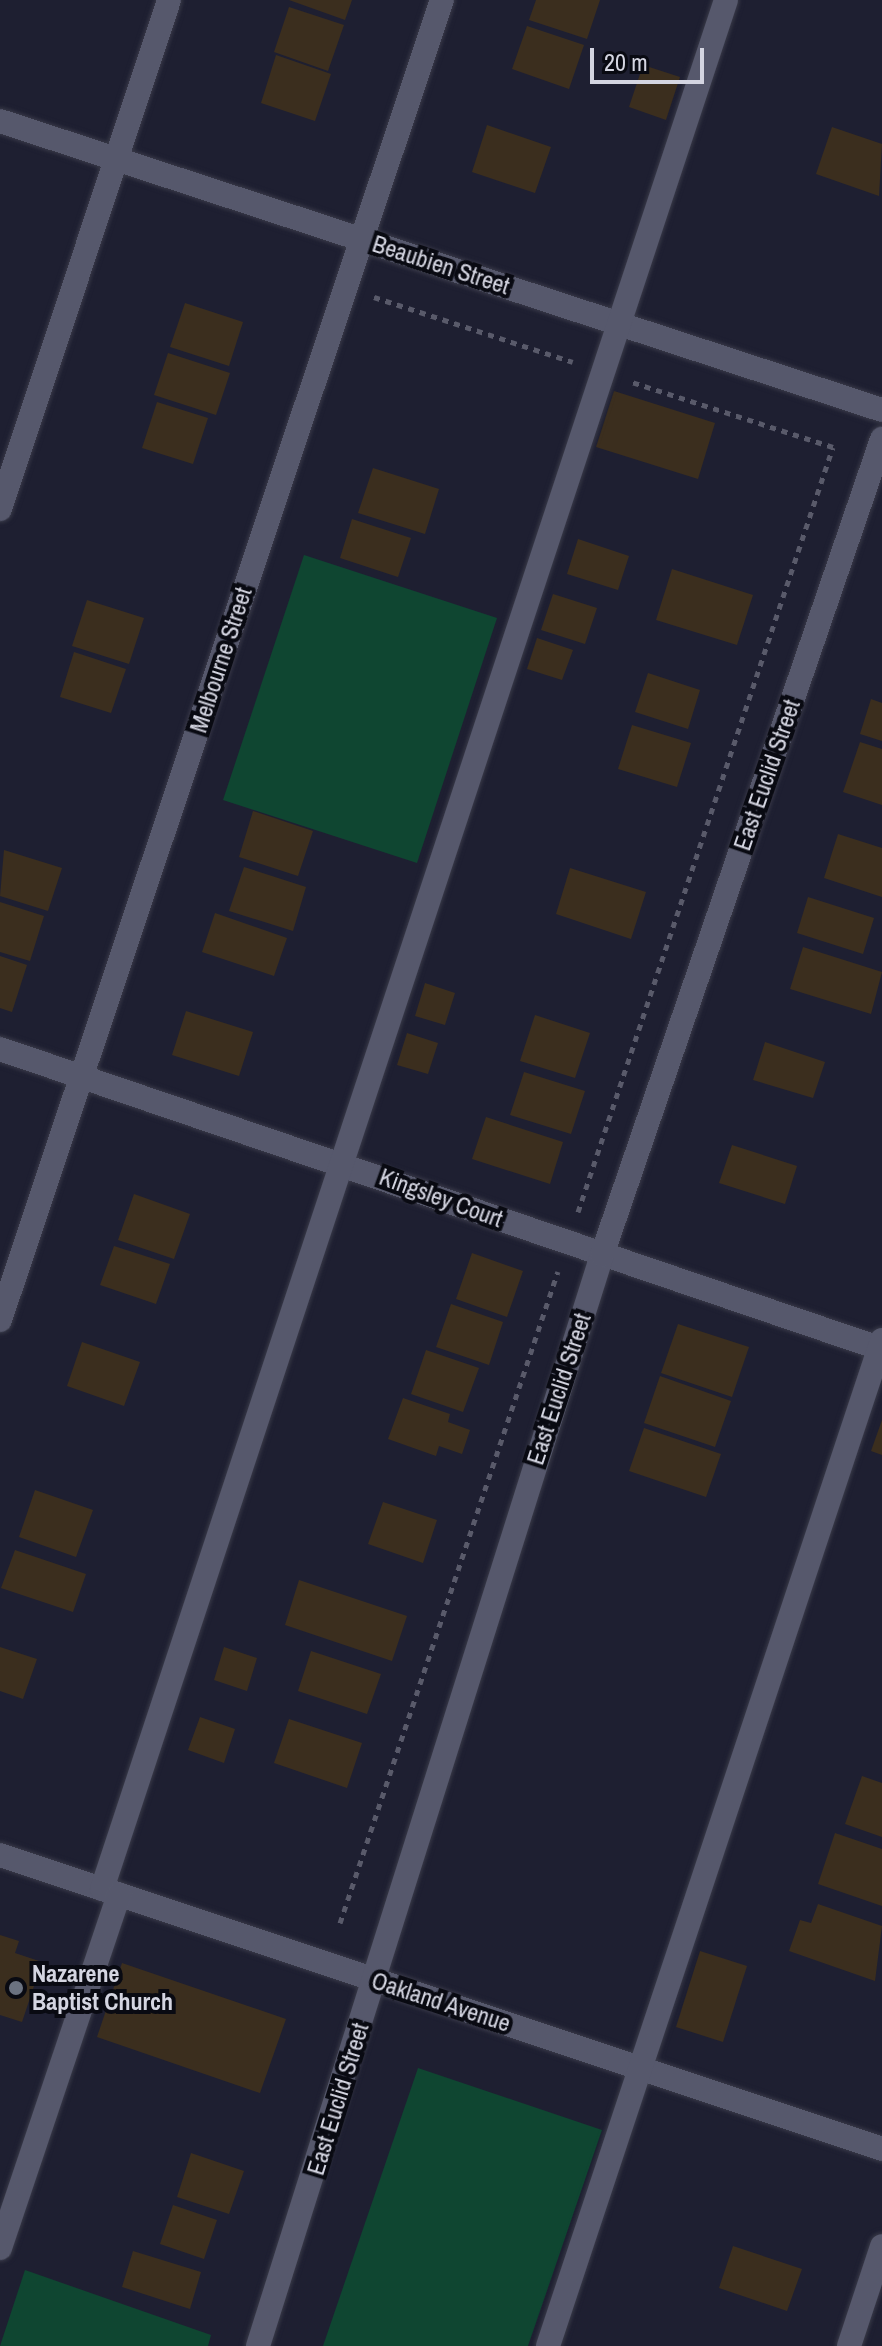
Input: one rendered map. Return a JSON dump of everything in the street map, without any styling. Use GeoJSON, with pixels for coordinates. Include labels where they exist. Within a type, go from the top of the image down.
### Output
{"type":"FeatureCollection","features":[{"type":"Feature","properties":{"kind":"street"},"geometry":{"type":"LineString","coordinates":[[0,509],[169,0]]}},
{"type":"Feature","properties":{"kind":"street","name":"Melbourne Street"},"geometry":{"type":"LineString","coordinates":[[0,1320],[442,0]]}},
{"type":"Feature","properties":{"kind":"street"},"geometry":{"type":"LineString","coordinates":[[0,2248],[110,1892],[618,323],[726,0]]}},
{"type":"Feature","properties":{"kind":"street","name":"Beaubien Street"},"geometry":{"type":"LineString","coordinates":[[0,121],[882,410]]}},
{"type":"Feature","properties":{"kind":"street","name":"East Euclid Street"},"geometry":{"type":"LineString","coordinates":[[258,2346],[602,1255],[882,439]]}},
{"type":"Feature","properties":{"kind":"street","name":"Kingsley Court"},"geometry":{"type":"LineString","coordinates":[[0,1049],[346,1164],[602,1255],[881,1346]]}},
{"type":"Feature","properties":{"kind":"street"},"geometry":{"type":"LineString","coordinates":[[548,2346],[881,1346]]}},
{"type":"Feature","properties":{"kind":"street","name":"Oakland Avenue"},"geometry":{"type":"LineString","coordinates":[[0,1855],[882,2149]]}},
{"type":"Feature","properties":{"kind":"street"},"geometry":{"type":"LineString","coordinates":[[849,2346],[882,2246]]}},
{"type":"Feature","properties":{"kind":"path"},"geometry":{"type":"LineString","coordinates":[[340,1923],[833,447]]}},
{"type":"Feature","properties":{"kind":"green space"},"geometry":{"type":"Polygon","coordinates":[[[304,555],[497,618],[417,863],[223,800],[304,555]]]}},
{"type":"Feature","properties":{"kind":"green space"},"geometry":{"type":"Polygon","coordinates":[[[418,2068],[602,2130],[528,2346],[323,2346],[418,2068]]]}},
{"type":"Feature","properties":{"kind":"green space"},"geometry":{"type":"Polygon","coordinates":[[[25,2270],[211,2335],[208,2346],[0,2346],[25,2270]]]}},
{"type":"Feature","properties":{"kind":"building"},"geometry":{"type":"Polygon","coordinates":[[[289,0],[352,0],[345,20],[289,0]]]}},
{"type":"Feature","properties":{"kind":"building"},"geometry":{"type":"Polygon","coordinates":[[[536,0],[600,0],[587,39],[529,20],[536,0]]]}},
{"type":"Feature","properties":{"kind":"building"},"geometry":{"type":"Polygon","coordinates":[[[289,7],[344,25],[328,71],[274,52],[289,7]]]}},
{"type":"Feature","properties":{"kind":"building"},"geometry":{"type":"Polygon","coordinates":[[[527,26],[584,45],[569,89],[512,69],[527,26]]]}},
{"type":"Feature","properties":{"kind":"building"},"geometry":{"type":"Polygon","coordinates":[[[276,55],[331,74],[315,121],[261,103],[276,55]]]}},
{"type":"Feature","properties":{"kind":"building"},"geometry":{"type":"Polygon","coordinates":[[[643,65],[680,77],[666,120],[629,107],[643,65]]]}},
{"type":"Feature","properties":{"kind":"building"},"geometry":{"type":"Polygon","coordinates":[[[487,125],[551,147],[535,193],[472,172],[487,125]]]}},
{"type":"Feature","properties":{"kind":"building"},"geometry":{"type":"Polygon","coordinates":[[[832,127],[882,144],[879,196],[816,174],[832,127]]]}},
{"type":"Feature","properties":{"kind":"building"},"geometry":{"type":"Polygon","coordinates":[[[185,303],[243,322],[229,366],[170,347],[185,303]]]}},
{"type":"Feature","properties":{"kind":"building"},"geometry":{"type":"Polygon","coordinates":[[[168,353],[230,373],[216,415],[154,395],[168,353]]]}},
{"type":"Feature","properties":{"kind":"building"},"geometry":{"type":"Polygon","coordinates":[[[614,391],[715,423],[698,479],[596,447],[614,391]]]}},
{"type":"Feature","properties":{"kind":"building"},"geometry":{"type":"Polygon","coordinates":[[[157,402],[208,418],[193,464],[142,448],[157,402]]]}},
{"type":"Feature","properties":{"kind":"building"},"geometry":{"type":"Polygon","coordinates":[[[373,468],[439,489],[425,534],[358,513],[373,468]]]}},
{"type":"Feature","properties":{"kind":"building"},"geometry":{"type":"Polygon","coordinates":[[[352,519],[411,538],[398,577],[340,558],[352,519]]]}},
{"type":"Feature","properties":{"kind":"building"},"geometry":{"type":"Polygon","coordinates":[[[578,539],[629,556],[618,590],[567,574],[578,539]]]}},
{"type":"Feature","properties":{"kind":"building"},"geometry":{"type":"Polygon","coordinates":[[[672,569],[753,595],[737,645],[656,620],[672,569]]]}},
{"type":"Feature","properties":{"kind":"building"},"geometry":{"type":"Polygon","coordinates":[[[553,594],[597,608],[585,644],[541,630],[553,594]]]}},
{"type":"Feature","properties":{"kind":"building"},"geometry":{"type":"Polygon","coordinates":[[[87,600],[144,618],[129,664],[72,646],[87,600]]]}},
{"type":"Feature","properties":{"kind":"building"},"geometry":{"type":"Polygon","coordinates":[[[537,638],[573,650],[562,680],[527,669],[537,638]]]}},
{"type":"Feature","properties":{"kind":"building"},"geometry":{"type":"Polygon","coordinates":[[[74,652],[126,669],[111,713],[60,697],[74,652]]]}},
{"type":"Feature","properties":{"kind":"building"},"geometry":{"type":"Polygon","coordinates":[[[648,673],[700,690],[688,729],[635,712],[648,673]]]}},
{"type":"Feature","properties":{"kind":"building"},"geometry":{"type":"Polygon","coordinates":[[[871,699],[882,703],[882,741],[860,734],[871,699]]]}},
{"type":"Feature","properties":{"kind":"building"},"geometry":{"type":"Polygon","coordinates":[[[632,725],[691,743],[677,787],[618,769],[632,725]]]}},
{"type":"Feature","properties":{"kind":"building"},"geometry":{"type":"Polygon","coordinates":[[[860,742],[882,749],[882,805],[843,792],[860,742]]]}},
{"type":"Feature","properties":{"kind":"building"},"geometry":{"type":"Polygon","coordinates":[[[253,811],[313,831],[298,876],[239,857],[253,811]]]}},
{"type":"Feature","properties":{"kind":"building"},"geometry":{"type":"Polygon","coordinates":[[[838,834],[882,848],[882,897],[824,878],[838,834]]]}},
{"type":"Feature","properties":{"kind":"building"},"geometry":{"type":"Polygon","coordinates":[[[4,850],[62,868],[48,911],[0,896],[4,850]]]}},
{"type":"Feature","properties":{"kind":"building"},"geometry":{"type":"Polygon","coordinates":[[[244,867],[306,887],[293,931],[229,911],[244,867]]]}},
{"type":"Feature","properties":{"kind":"building"},"geometry":{"type":"Polygon","coordinates":[[[570,868],[646,892],[631,939],[556,914],[570,868]]]}},
{"type":"Feature","properties":{"kind":"building"},"geometry":{"type":"Polygon","coordinates":[[[808,897],[874,918],[863,954],[797,933],[808,897]]]}},
{"type":"Feature","properties":{"kind":"building"},"geometry":{"type":"Polygon","coordinates":[[[0,902],[44,916],[30,961],[0,952],[0,902]]]}},
{"type":"Feature","properties":{"kind":"building"},"geometry":{"type":"Polygon","coordinates":[[[215,913],[287,938],[274,976],[202,952],[215,913]]]}},
{"type":"Feature","properties":{"kind":"building"},"geometry":{"type":"Polygon","coordinates":[[[803,947],[882,972],[871,1014],[790,989],[803,947]]]}},
{"type":"Feature","properties":{"kind":"building"},"geometry":{"type":"Polygon","coordinates":[[[0,956],[27,965],[12,1012],[0,1008],[0,956]]]}},
{"type":"Feature","properties":{"kind":"building"},"geometry":{"type":"Polygon","coordinates":[[[425,983],[455,993],[445,1025],[415,1016],[425,983]]]}},
{"type":"Feature","properties":{"kind":"building"},"geometry":{"type":"Polygon","coordinates":[[[186,1011],[253,1032],[239,1076],[172,1055],[186,1011]]]}},
{"type":"Feature","properties":{"kind":"building"},"geometry":{"type":"Polygon","coordinates":[[[535,1015],[590,1033],[575,1078],[520,1061],[535,1015]]]}},
{"type":"Feature","properties":{"kind":"building"},"geometry":{"type":"Polygon","coordinates":[[[407,1033],[438,1043],[428,1074],[397,1065],[407,1033]]]}},
{"type":"Feature","properties":{"kind":"building"},"geometry":{"type":"Polygon","coordinates":[[[765,1042],[825,1062],[813,1098],[753,1080],[765,1042]]]}},
{"type":"Feature","properties":{"kind":"building"},"geometry":{"type":"Polygon","coordinates":[[[524,1072],[585,1091],[571,1134],[510,1115],[524,1072]]]}},
{"type":"Feature","properties":{"kind":"building"},"geometry":{"type":"Polygon","coordinates":[[[486,1117],[563,1142],[550,1184],[472,1159],[486,1117]]]}},
{"type":"Feature","properties":{"kind":"building"},"geometry":{"type":"Polygon","coordinates":[[[732,1145],[797,1166],[785,1204],[719,1183],[732,1145]]]}},
{"type":"Feature","properties":{"kind":"building"},"geometry":{"type":"Polygon","coordinates":[[[134,1194],[190,1214],[174,1259],[118,1240],[134,1194]]]}},
{"type":"Feature","properties":{"kind":"building"},"geometry":{"type":"Polygon","coordinates":[[[114,1246],[170,1264],[156,1304],[100,1285],[114,1246]]]}},
{"type":"Feature","properties":{"kind":"building"},"geometry":{"type":"Polygon","coordinates":[[[472,1253],[523,1271],[507,1317],[456,1299],[472,1253]]]}},
{"type":"Feature","properties":{"kind":"building"},"geometry":{"type":"Polygon","coordinates":[[[451,1304],[503,1322],[489,1365],[436,1347],[451,1304]]]}},
{"type":"Feature","properties":{"kind":"building"},"geometry":{"type":"Polygon","coordinates":[[[678,1324],[749,1347],[732,1397],[661,1373],[678,1324]]]}},
{"type":"Feature","properties":{"kind":"building"},"geometry":{"type":"Polygon","coordinates":[[[82,1342],[140,1362],[124,1406],[67,1386],[82,1342]]]}},
{"type":"Feature","properties":{"kind":"building"},"geometry":{"type":"Polygon","coordinates":[[[426,1350],[479,1368],[463,1412],[411,1394],[426,1350]]]}},
{"type":"Feature","properties":{"kind":"building"},"geometry":{"type":"Polygon","coordinates":[[[660,1376],[731,1401],[715,1447],[644,1423],[660,1376]]]}},
{"type":"Feature","properties":{"kind":"building"},"geometry":{"type":"Polygon","coordinates":[[[403,1398],[450,1414],[448,1422],[470,1430],[462,1454],[439,1446],[436,1456],[388,1439],[403,1398]]]}},
{"type":"Feature","properties":{"kind":"building"},"geometry":{"type":"Polygon","coordinates":[[[882,1420],[882,1455],[871,1451],[882,1420]]]}},
{"type":"Feature","properties":{"kind":"building"},"geometry":{"type":"Polygon","coordinates":[[[644,1428],[721,1454],[706,1497],[629,1471],[644,1428]]]}},
{"type":"Feature","properties":{"kind":"building"},"geometry":{"type":"Polygon","coordinates":[[[35,1490],[93,1510],[76,1557],[19,1537],[35,1490]]]}},
{"type":"Feature","properties":{"kind":"building"},"geometry":{"type":"Polygon","coordinates":[[[383,1502],[437,1520],[423,1563],[368,1544],[383,1502]]]}},
{"type":"Feature","properties":{"kind":"building"},"geometry":{"type":"Polygon","coordinates":[[[15,1550],[86,1574],[73,1612],[1,1588],[15,1550]]]}},
{"type":"Feature","properties":{"kind":"building"},"geometry":{"type":"Polygon","coordinates":[[[299,1580],[407,1616],[392,1661],[285,1625],[299,1580]]]}},
{"type":"Feature","properties":{"kind":"building"},"geometry":{"type":"Polygon","coordinates":[[[0,1647],[37,1659],[23,1699],[0,1691],[0,1647]]]}},
{"type":"Feature","properties":{"kind":"building"},"geometry":{"type":"Polygon","coordinates":[[[224,1647],[257,1658],[247,1691],[214,1680],[224,1647]]]}},
{"type":"Feature","properties":{"kind":"building"},"geometry":{"type":"Polygon","coordinates":[[[311,1651],[381,1674],[367,1714],[298,1691],[311,1651]]]}},
{"type":"Feature","properties":{"kind":"building"},"geometry":{"type":"Polygon","coordinates":[[[200,1717],[235,1729],[224,1763],[188,1750],[200,1717]]]}},
{"type":"Feature","properties":{"kind":"building"},"geometry":{"type":"Polygon","coordinates":[[[289,1719],[362,1743],[347,1788],[274,1763],[289,1719]]]}},
{"type":"Feature","properties":{"kind":"building"},"geometry":{"type":"Polygon","coordinates":[[[862,1776],[882,1783],[882,1837],[845,1824],[862,1776]]]}},
{"type":"Feature","properties":{"kind":"building"},"geometry":{"type":"Polygon","coordinates":[[[835,1833],[882,1849],[882,1906],[818,1884],[835,1833]]]}},
{"type":"Feature","properties":{"kind":"building"},"geometry":{"type":"Polygon","coordinates":[[[818,1904],[882,1926],[875,1981],[789,1951],[800,1920],[811,1923],[818,1904]]]}},
{"type":"Feature","properties":{"kind":"building","name":"Nazarene Baptist Church"},"geometry":{"type":"Polygon","coordinates":[[[0,1935],[19,1941],[15,1953],[42,1962],[22,2022],[0,2015],[0,1935]]]}},
{"type":"Feature","properties":{"kind":"building"},"geometry":{"type":"Polygon","coordinates":[[[700,1951],[747,1966],[723,2042],[676,2027],[700,1951]]]}},
{"type":"Feature","properties":{"kind":"building"},"geometry":{"type":"Polygon","coordinates":[[[122,1963],[286,2019],[260,2093],[97,2037],[122,1963]]]}},
{"type":"Feature","properties":{"kind":"building"},"geometry":{"type":"Polygon","coordinates":[[[191,2153],[244,2171],[229,2214],[177,2197],[191,2153]]]}},
{"type":"Feature","properties":{"kind":"building"},"geometry":{"type":"Polygon","coordinates":[[[173,2205],[217,2220],[204,2259],[160,2244],[173,2205]]]}},
{"type":"Feature","properties":{"kind":"building"},"geometry":{"type":"Polygon","coordinates":[[[733,2246],[802,2269],[787,2311],[719,2288],[733,2246]]]}},
{"type":"Feature","properties":{"kind":"building"},"geometry":{"type":"Polygon","coordinates":[[[133,2251],[201,2272],[190,2309],[122,2287],[133,2251]]]}},
{"type":"Feature","properties":{"kind":"place","name":"Nazarene Baptist Church"},"geometry":{"type":"Point","coordinates":[16,1988]}}]}
